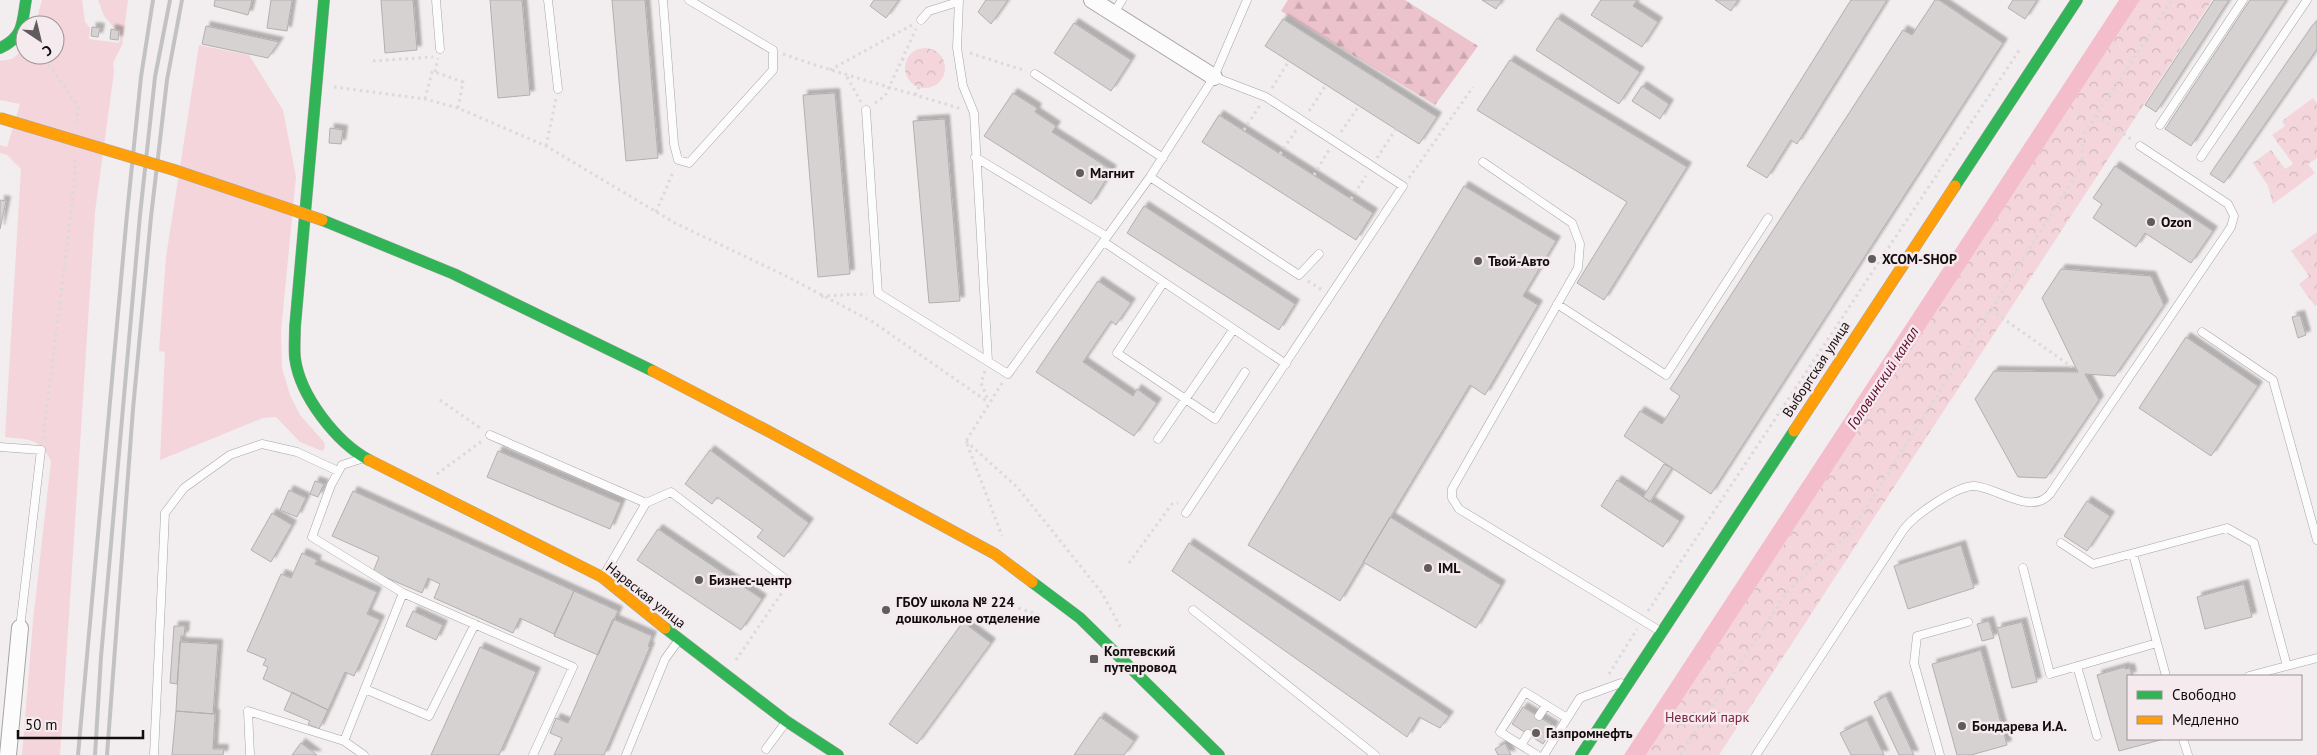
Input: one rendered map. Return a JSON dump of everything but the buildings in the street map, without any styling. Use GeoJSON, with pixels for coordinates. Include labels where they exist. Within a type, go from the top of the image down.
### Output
{"type":"FeatureCollection","features":[{"type":"Feature","properties":{"kind":"street"},"geometry":{"type":"LineString","coordinates":[[0,48],[12,42],[20,34],[26,0]]}},
{"type":"Feature","properties":{"kind":"street","name":"Нарвская улица"},"geometry":{"type":"LineString","coordinates":[[324,0],[294,328],[295,358],[302,383],[313,405],[345,442],[366,458],[602,577],[680,640],[786,721],[838,755]]}},
{"type":"Feature","properties":{"kind":"street"},"geometry":{"type":"LineString","coordinates":[[1092,0],[1117,7],[1214,77]]}},
{"type":"Feature","properties":{"kind":"street","name":"Выборгская улица"},"geometry":{"type":"LineString","coordinates":[[1581,755],[2077,0]]}},
{"type":"Feature","properties":{"kind":"street"},"geometry":{"type":"LineString","coordinates":[[0,118],[171,168],[346,229],[455,274],[587,336],[996,554],[1080,618],[1219,755]]}},
{"type":"Feature","properties":{"kind":"street"},"geometry":{"type":"LineString","coordinates":[[8,755],[20,628]]}},
{"type":"Feature","properties":{"kind":"lane"},"geometry":{"type":"LineString","coordinates":[[436,0],[439,53]]}},
{"type":"Feature","properties":{"kind":"lane"},"geometry":{"type":"LineString","coordinates":[[548,0],[558,89]]}},
{"type":"Feature","properties":{"kind":"lane"},"geometry":{"type":"LineString","coordinates":[[663,0],[674,144],[678,160],[689,163],[773,70],[773,50],[689,0]]}},
{"type":"Feature","properties":{"kind":"lane"},"geometry":{"type":"LineString","coordinates":[[921,20],[929,11],[958,0],[958,48],[963,86],[974,113],[988,361]]}},
{"type":"Feature","properties":{"kind":"lane"},"geometry":{"type":"LineString","coordinates":[[866,110],[878,293],[1008,374],[1163,158],[1214,77],[1247,0]]}},
{"type":"Feature","properties":{"kind":"lane"},"geometry":{"type":"LineString","coordinates":[[2160,125],[2243,0]]}},
{"type":"Feature","properties":{"kind":"lane"},"geometry":{"type":"LineString","coordinates":[[2201,157],[2307,0]]}},
{"type":"Feature","properties":{"kind":"lane"},"geometry":{"type":"LineString","coordinates":[[1035,74],[1163,158]]}},
{"type":"Feature","properties":{"kind":"lane"},"geometry":{"type":"LineString","coordinates":[[1186,513],[1403,186],[1266,97],[1214,77]]}},
{"type":"Feature","properties":{"kind":"lane"},"geometry":{"type":"LineString","coordinates":[[1756,755],[1913,518],[1955,492],[1971,486],[2031,503],[2037,503],[2046,499],[2231,227],[2234,216],[2228,204],[2140,146]]}},
{"type":"Feature","properties":{"kind":"lane"},"geometry":{"type":"LineString","coordinates":[[975,157],[1105,239],[1162,283],[1286,364]]}},
{"type":"Feature","properties":{"kind":"lane"},"geometry":{"type":"LineString","coordinates":[[1483,162],[1572,223],[1580,244],[1578,268],[1452,489],[1452,498],[1459,509],[1661,632]]}},
{"type":"Feature","properties":{"kind":"lane"},"geometry":{"type":"LineString","coordinates":[[1150,177],[1299,275],[1320,254]]}},
{"type":"Feature","properties":{"kind":"lane"},"geometry":{"type":"LineString","coordinates":[[1557,304],[1666,375],[1768,218]]}},
{"type":"Feature","properties":{"kind":"lane"},"geometry":{"type":"LineString","coordinates":[[1162,283],[1116,353],[1215,419],[1245,372]]}},
{"type":"Feature","properties":{"kind":"lane"},"geometry":{"type":"LineString","coordinates":[[1158,439],[1184,398],[1233,330]]}},
{"type":"Feature","properties":{"kind":"lane"},"geometry":{"type":"LineString","coordinates":[[2202,332],[2274,380],[2317,540]]}},
{"type":"Feature","properties":{"kind":"lane"},"geometry":{"type":"LineString","coordinates":[[490,435],[646,502]]}},
{"type":"Feature","properties":{"kind":"lane"},"geometry":{"type":"LineString","coordinates":[[154,755],[165,513],[184,488],[207,471],[230,455],[262,444],[297,452],[338,471]]}},
{"type":"Feature","properties":{"kind":"lane"},"geometry":{"type":"LineString","coordinates":[[0,448],[41,450],[20,628]]}},
{"type":"Feature","properties":{"kind":"lane"},"geometry":{"type":"LineString","coordinates":[[366,458],[342,465],[312,537],[403,593],[573,666],[533,755]]}},
{"type":"Feature","properties":{"kind":"lane"},"geometry":{"type":"LineString","coordinates":[[602,577],[646,502],[671,492],[789,582]]}},
{"type":"Feature","properties":{"kind":"lane"},"geometry":{"type":"LineString","coordinates":[[2061,543],[2093,564],[2227,528],[2254,543],[2287,666]]}},
{"type":"Feature","properties":{"kind":"lane"},"geometry":{"type":"LineString","coordinates":[[2133,554],[2166,675]]}},
{"type":"Feature","properties":{"kind":"lane"},"geometry":{"type":"LineString","coordinates":[[2023,568],[2050,674],[2157,643]]}},
{"type":"Feature","properties":{"kind":"lane"},"geometry":{"type":"LineString","coordinates":[[344,740],[403,593]]}},
{"type":"Feature","properties":{"kind":"lane"},"geometry":{"type":"LineString","coordinates":[[1193,610],[1375,755]]}},
{"type":"Feature","properties":{"kind":"lane"},"geometry":{"type":"LineString","coordinates":[[1940,755],[1914,663],[1917,636],[1968,622]]}},
{"type":"Feature","properties":{"kind":"lane"},"geometry":{"type":"LineString","coordinates":[[365,689],[429,716],[475,624]]}},
{"type":"Feature","properties":{"kind":"lane"},"geometry":{"type":"LineString","coordinates":[[626,755],[665,659],[680,640]]}},
{"type":"Feature","properties":{"kind":"lane"},"geometry":{"type":"LineString","coordinates":[[2252,675],[2317,658]]}},
{"type":"Feature","properties":{"kind":"lane"},"geometry":{"type":"LineString","coordinates":[[2077,666],[2097,736]]}},
{"type":"Feature","properties":{"kind":"lane"},"geometry":{"type":"LineString","coordinates":[[1544,755],[1580,698],[1630,680]]}},
{"type":"Feature","properties":{"kind":"lane"},"geometry":{"type":"LineString","coordinates":[[1537,755],[1500,732],[1526,692],[1567,718]]}},
{"type":"Feature","properties":{"kind":"lane"},"geometry":{"type":"LineString","coordinates":[[1539,716],[1546,705]]}},
{"type":"Feature","properties":{"kind":"lane"},"geometry":{"type":"LineString","coordinates":[[250,755],[248,711],[344,740],[364,755]]}},
{"type":"Feature","properties":{"kind":"lane"},"geometry":{"type":"LineString","coordinates":[[766,749],[786,721]]}},
{"type":"Feature","properties":{"kind":"lane"},"geometry":{"type":"LineString","coordinates":[[1521,745],[1528,734]]}},
{"type":"Feature","properties":{"kind":"lane"},"geometry":{"type":"LineString","coordinates":[[2183,740],[2188,755]]}},
{"type":"Feature","properties":{"kind":"path"},"geometry":{"type":"LineString","coordinates":[[1680,755],[1787,592],[1853,529],[2081,167],[2084,134],[2172,0]]}},
{"type":"Feature","properties":{"kind":"path"},"geometry":{"type":"LineString","coordinates":[[885,96],[921,20]]}},
{"type":"Feature","properties":{"kind":"path"},"geometry":{"type":"LineString","coordinates":[[829,70],[912,24]]}},
{"type":"Feature","properties":{"kind":"path"},"geometry":{"type":"LineString","coordinates":[[958,48],[1035,74]]}},
{"type":"Feature","properties":{"kind":"path"},"geometry":{"type":"LineString","coordinates":[[1643,620],[2015,54],[2022,48]]}},
{"type":"Feature","properties":{"kind":"path"},"geometry":{"type":"LineString","coordinates":[[773,50],[829,70],[974,113]]}},
{"type":"Feature","properties":{"kind":"path"},"geometry":{"type":"LineString","coordinates":[[374,61],[439,53]]}},
{"type":"Feature","properties":{"kind":"path"},"geometry":{"type":"LineString","coordinates":[[902,59],[907,61]]}},
{"type":"Feature","properties":{"kind":"path"},"geometry":{"type":"LineString","coordinates":[[49,65],[78,106],[77,124]]}},
{"type":"Feature","properties":{"kind":"path"},"geometry":{"type":"LineString","coordinates":[[425,99],[432,72],[436,72],[463,82],[458,108]]}},
{"type":"Feature","properties":{"kind":"path"},"geometry":{"type":"LineString","coordinates":[[327,86],[425,99],[458,108],[546,146],[656,212],[786,276],[820,296],[873,322],[988,402]]}},
{"type":"Feature","properties":{"kind":"path"},"geometry":{"type":"LineString","coordinates":[[915,94],[919,87]]}},
{"type":"Feature","properties":{"kind":"path"},"geometry":{"type":"LineString","coordinates":[[1403,186],[1473,87]]}},
{"type":"Feature","properties":{"kind":"path"},"geometry":{"type":"LineString","coordinates":[[546,146],[558,89]]}},
{"type":"Feature","properties":{"kind":"path"},"geometry":{"type":"LineString","coordinates":[[2096,116],[2140,146]]}},
{"type":"Feature","properties":{"kind":"path"},"geometry":{"type":"LineString","coordinates":[[41,450],[74,187],[76,151]]}},
{"type":"Feature","properties":{"kind":"path"},"geometry":{"type":"LineString","coordinates":[[656,212],[678,160]]}},
{"type":"Feature","properties":{"kind":"path"},"geometry":{"type":"LineString","coordinates":[[1299,275],[1331,296]]}},
{"type":"Feature","properties":{"kind":"path"},"geometry":{"type":"LineString","coordinates":[[820,296],[878,293]]}},
{"type":"Feature","properties":{"kind":"path"},"geometry":{"type":"LineString","coordinates":[[1991,310],[2072,367]]}},
{"type":"Feature","properties":{"kind":"path"},"geometry":{"type":"LineString","coordinates":[[988,361],[981,383],[988,402]]}},
{"type":"Feature","properties":{"kind":"path"},"geometry":{"type":"LineString","coordinates":[[966,441],[988,402],[1008,374]]}},
{"type":"Feature","properties":{"kind":"path"},"geometry":{"type":"LineString","coordinates":[[432,478],[490,435],[440,400]]}},
{"type":"Feature","properties":{"kind":"path"},"geometry":{"type":"LineString","coordinates":[[966,441],[1005,543]]}},
{"type":"Feature","properties":{"kind":"path"},"geometry":{"type":"LineString","coordinates":[[966,441],[1018,488],[1102,593],[1124,636]]}},
{"type":"Feature","properties":{"kind":"path"},"geometry":{"type":"LineString","coordinates":[[1129,563],[1172,504]]}},
{"type":"Feature","properties":{"kind":"path"},"geometry":{"type":"LineString","coordinates":[[732,666],[789,582]]}},
{"type":"Feature","properties":{"kind":"path"},"geometry":{"type":"LineString","coordinates":[[1006,604],[1039,615]]}},
{"type":"Feature","properties":{"kind":"green space"},"geometry":{"type":"Polygon","coordinates":[[[42,0],[82,0],[85,22],[90,28],[89,39],[119,43],[121,30],[115,29],[104,16],[98,0],[128,0],[122,45],[113,63],[114,72],[95,212],[60,755],[22,755],[33,621],[51,461],[47,453],[38,444],[32,441],[5,437],[21,169],[7,155],[0,153],[0,145],[7,147],[20,104],[0,100],[0,61],[12,59],[15,56],[15,65],[65,65],[65,15],[38,15],[42,0]]]}},
{"type":"Feature","properties":{"kind":"green space"},"geometry":{"type":"Polygon","coordinates":[[[1288,0],[1405,0],[1478,46],[1435,105],[1281,11],[1288,0]]]}},
{"type":"Feature","properties":{"kind":"green space","name":"Невский парк"},"geometry":{"type":"Polygon","coordinates":[[[2140,0],[2212,0],[1719,755],[1646,755],[2140,0]]]}},
{"type":"Feature","properties":{"kind":"green space"},"geometry":{"type":"Polygon","coordinates":[[[199,45],[249,55],[283,110],[296,177],[281,331],[282,368],[290,395],[300,415],[324,442],[325,448],[322,451],[300,442],[276,417],[263,418],[160,460],[165,352],[159,351],[166,257],[199,45]]]}},
{"type":"Feature","properties":{"kind":"green space"},"geometry":{"type":"Polygon","coordinates":[[[929,48],[936,51],[942,57],[945,68],[944,76],[936,85],[929,88],[921,88],[914,85],[906,76],[905,64],[908,57],[917,49],[929,48]]]}},
{"type":"Feature","properties":{"kind":"green space"},"geometry":{"type":"Polygon","coordinates":[[[2313,98],[2317,103],[2317,158],[2308,164],[2315,173],[2273,204],[2268,186],[2253,163],[2271,150],[2285,169],[2293,164],[2272,135],[2285,126],[2282,121],[2313,98]]]}},
{"type":"Feature","properties":{"kind":"green space"},"geometry":{"type":"Polygon","coordinates":[[[2317,232],[2317,305],[2315,306],[2299,284],[2309,276],[2291,251],[2317,232]]]}},
{"type":"Feature","properties":{"kind":"water","name":"Головинский канал"},"geometry":{"type":"Polygon","coordinates":[[[2119,0],[2140,0],[1646,755],[1624,755],[2119,0]]]}},
{"type":"Feature","properties":{"kind":"railway"},"geometry":{"type":"LineString","coordinates":[[78,755],[127,214],[141,77],[153,0]]}},
{"type":"Feature","properties":{"kind":"railway"},"geometry":{"type":"LineString","coordinates":[[95,755],[101,657],[140,215],[155,77],[170,0]]}},
{"type":"Feature","properties":{"kind":"railway"},"geometry":{"type":"LineString","coordinates":[[107,755],[133,409],[151,217],[167,80],[182,0]]}},
{"type":"Feature","properties":{"kind":"traffic: fast"},"geometry":{"type":"LineString","coordinates":[[0,48],[8,44],[18,34],[21,28],[26,0]]}},
{"type":"Feature","properties":{"kind":"traffic: fast"},"geometry":{"type":"LineString","coordinates":[[324,0],[295,327],[295,358],[298,373],[304,387],[322,417],[344,442],[369,460]]}},
{"type":"Feature","properties":{"kind":"traffic: fast"},"geometry":{"type":"LineString","coordinates":[[1955,186],[2077,0]]}},
{"type":"Feature","properties":{"kind":"traffic: fast"},"geometry":{"type":"LineString","coordinates":[[322,220],[454,274],[653,371]]}},
{"type":"Feature","properties":{"kind":"traffic: fast"},"geometry":{"type":"LineString","coordinates":[[1581,755],[1794,431]]}},
{"type":"Feature","properties":{"kind":"traffic: fast"},"geometry":{"type":"LineString","coordinates":[[1032,582],[1080,618],[1219,755]]}},
{"type":"Feature","properties":{"kind":"traffic: fast"},"geometry":{"type":"LineString","coordinates":[[665,628],[786,721],[838,755]]}},
{"type":"Feature","properties":{"kind":"traffic: slow"},"geometry":{"type":"LineString","coordinates":[[0,118],[174,170],[322,220]]}},
{"type":"Feature","properties":{"kind":"traffic: slow"},"geometry":{"type":"LineString","coordinates":[[1794,431],[1955,186]]}},
{"type":"Feature","properties":{"kind":"traffic: slow"},"geometry":{"type":"LineString","coordinates":[[653,371],[768,431]]}},
{"type":"Feature","properties":{"kind":"traffic: slow"},"geometry":{"type":"LineString","coordinates":[[768,431],[995,554],[1032,582]]}},
{"type":"Feature","properties":{"kind":"traffic: slow"},"geometry":{"type":"LineString","coordinates":[[369,460],[602,577],[665,628]]}},
{"type":"Feature","properties":{"kind":"place","name":"Магнит"},"geometry":{"type":"Point","coordinates":[1080,173]}},
{"type":"Feature","properties":{"kind":"place","name":"Ozon"},"geometry":{"type":"Point","coordinates":[2151,222]}},
{"type":"Feature","properties":{"kind":"place","name":"XCOM-SHOP"},"geometry":{"type":"Point","coordinates":[1872,259]}},
{"type":"Feature","properties":{"kind":"place","name":"Твой-Авто"},"geometry":{"type":"Point","coordinates":[1478,261]}},
{"type":"Feature","properties":{"kind":"place","name":"IML"},"geometry":{"type":"Point","coordinates":[1428,568]}},
{"type":"Feature","properties":{"kind":"place","name":"Бизнес-центр"},"geometry":{"type":"Point","coordinates":[699,580]}},
{"type":"Feature","properties":{"kind":"place","name":"ГБОУ школа № 224 дошкольное отделение"},"geometry":{"type":"Point","coordinates":[886,610]}},
{"type":"Feature","properties":{"kind":"place","name":"Коптевский путепровод"},"geometry":{"type":"Point","coordinates":[1094,659]}},
{"type":"Feature","properties":{"kind":"place","name":"Бондарева И.А."},"geometry":{"type":"Point","coordinates":[1962,726]}},
{"type":"Feature","properties":{"kind":"place","name":"Газпромнефть"},"geometry":{"type":"Point","coordinates":[1536,733]}}]}
